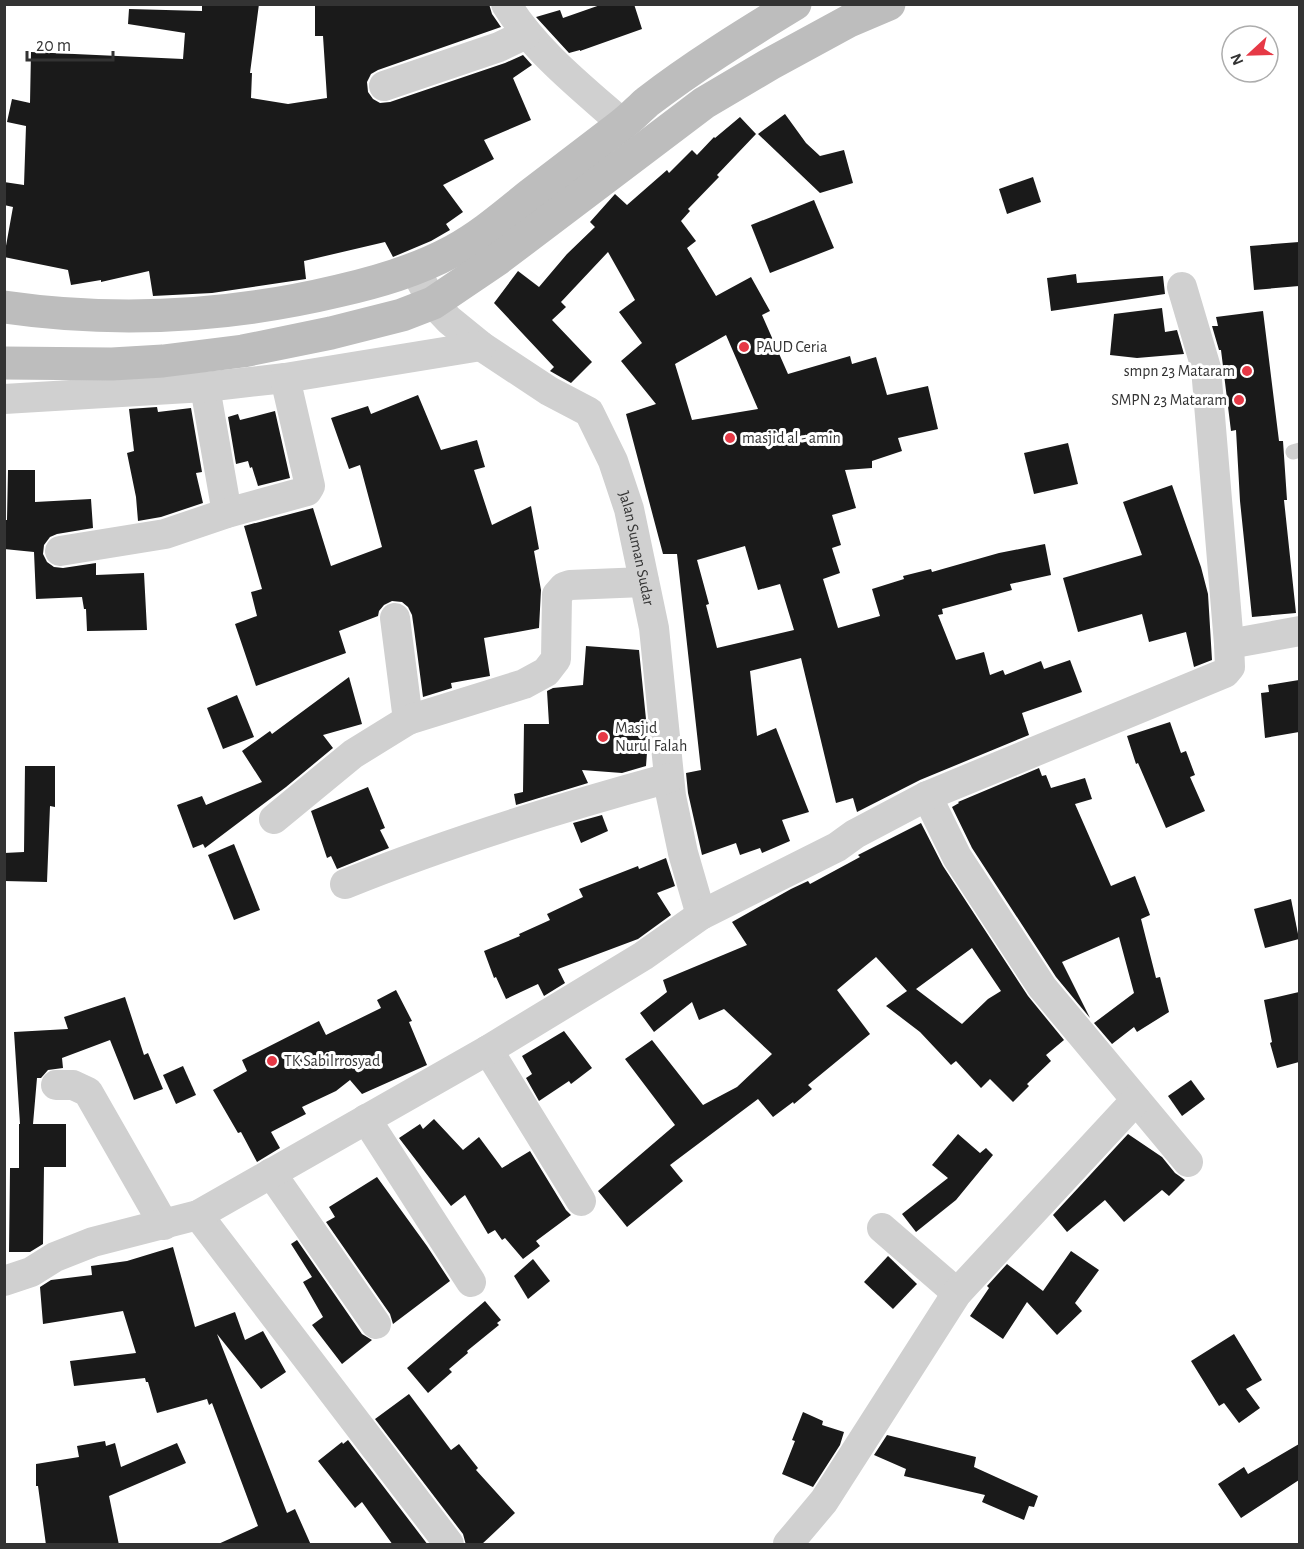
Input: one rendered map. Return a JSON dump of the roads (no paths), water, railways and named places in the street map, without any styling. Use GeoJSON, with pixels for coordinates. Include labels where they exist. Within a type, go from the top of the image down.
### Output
{"type":"FeatureCollection","features":[{"type":"Feature","properties":{"kind":"main road"},"geometry":{"type":"LineString","coordinates":[[10,308],[104,316],[226,311],[322,295],[415,270],[484,231],[623,124],[647,102],[727,45],[795,4]]}},
{"type":"Feature","properties":{"kind":"main road"},"geometry":{"type":"LineString","coordinates":[[5,363],[112,364],[163,361],[243,351],[331,333],[402,315],[433,303],[498,258],[704,103],[779,58],[849,21],[889,4]]}},
{"type":"Feature","properties":{"kind":"street"},"geometry":{"type":"LineString","coordinates":[[506,4],[526,34],[550,59],[623,124]]}},
{"type":"Feature","properties":{"kind":"street"},"geometry":{"type":"LineString","coordinates":[[384,86],[499,47],[526,34]]}},
{"type":"Feature","properties":{"kind":"street","name":"Jalan Suman Sudar"},"geometry":{"type":"LineString","coordinates":[[415,270],[433,303],[481,346],[549,391],[589,412],[613,461],[629,509],[654,628],[669,778],[676,824],[701,915]]}},
{"type":"Feature","properties":{"kind":"street"},"geometry":{"type":"LineString","coordinates":[[4,1281],[31,1272],[55,1257],[93,1242],[198,1215],[488,1050],[643,956],[701,915],[837,847],[855,834],[927,796],[1220,676],[1230,667],[1229,644],[1206,368],[1182,287]]}},
{"type":"Feature","properties":{"kind":"street"},"geometry":{"type":"LineString","coordinates":[[4,399],[205,387],[285,378],[481,346]]}},
{"type":"Feature","properties":{"kind":"street"},"geometry":{"type":"LineString","coordinates":[[60,551],[165,534],[227,513],[307,491],[309,488],[285,378]]}},
{"type":"Feature","properties":{"kind":"street"},"geometry":{"type":"LineString","coordinates":[[205,387],[227,513]]}},
{"type":"Feature","properties":{"kind":"street"},"geometry":{"type":"LineString","coordinates":[[274,819],[353,754],[408,720],[524,684],[546,672],[556,658],[557,596],[564,587],[644,582]]}},
{"type":"Feature","properties":{"kind":"street"},"geometry":{"type":"LineString","coordinates":[[395,618],[408,720]]}},
{"type":"Feature","properties":{"kind":"street"},"geometry":{"type":"LineString","coordinates":[[1229,644],[1299,631]]}},
{"type":"Feature","properties":{"kind":"street"},"geometry":{"type":"LineString","coordinates":[[345,884],[463,839],[571,805],[669,778]]}},
{"type":"Feature","properties":{"kind":"street"},"geometry":{"type":"LineString","coordinates":[[927,796],[957,857],[1042,987],[1188,1162]]}},
{"type":"Feature","properties":{"kind":"street"},"geometry":{"type":"LineString","coordinates":[[488,1050],[581,1201]]}},
{"type":"Feature","properties":{"kind":"street"},"geometry":{"type":"LineString","coordinates":[[56,1085],[73,1085],[88,1092],[164,1225]]}},
{"type":"Feature","properties":{"kind":"street"},"geometry":{"type":"LineString","coordinates":[[788,1545],[824,1501],[957,1293],[1137,1100]]}},
{"type":"Feature","properties":{"kind":"street"},"geometry":{"type":"LineString","coordinates":[[366,1119],[471,1282]]}},
{"type":"Feature","properties":{"kind":"street"},"geometry":{"type":"LineString","coordinates":[[271,1173],[375,1324]]}},
{"type":"Feature","properties":{"kind":"street"},"geometry":{"type":"LineString","coordinates":[[198,1215],[449,1545]]}},
{"type":"Feature","properties":{"kind":"street"},"geometry":{"type":"LineString","coordinates":[[882,1228],[957,1293]]}},
{"type":"Feature","properties":{"kind":"place","name":"PAUD Ceria"},"geometry":{"type":"Point","coordinates":[744,347]}},
{"type":"Feature","properties":{"kind":"place","name":"smpn 23 Mataram"},"geometry":{"type":"Point","coordinates":[1247,371]}},
{"type":"Feature","properties":{"kind":"place","name":"SMPN 23 Mataram"},"geometry":{"type":"Point","coordinates":[1239,400]}},
{"type":"Feature","properties":{"kind":"place","name":"masjid al - amin"},"geometry":{"type":"Point","coordinates":[730,438]}},
{"type":"Feature","properties":{"kind":"place","name":"Masjid Nurul Falah"},"geometry":{"type":"Point","coordinates":[603,737]}},
{"type":"Feature","properties":{"kind":"place","name":"TK Sabilrrosyad"},"geometry":{"type":"Point","coordinates":[272,1061]}}]}
